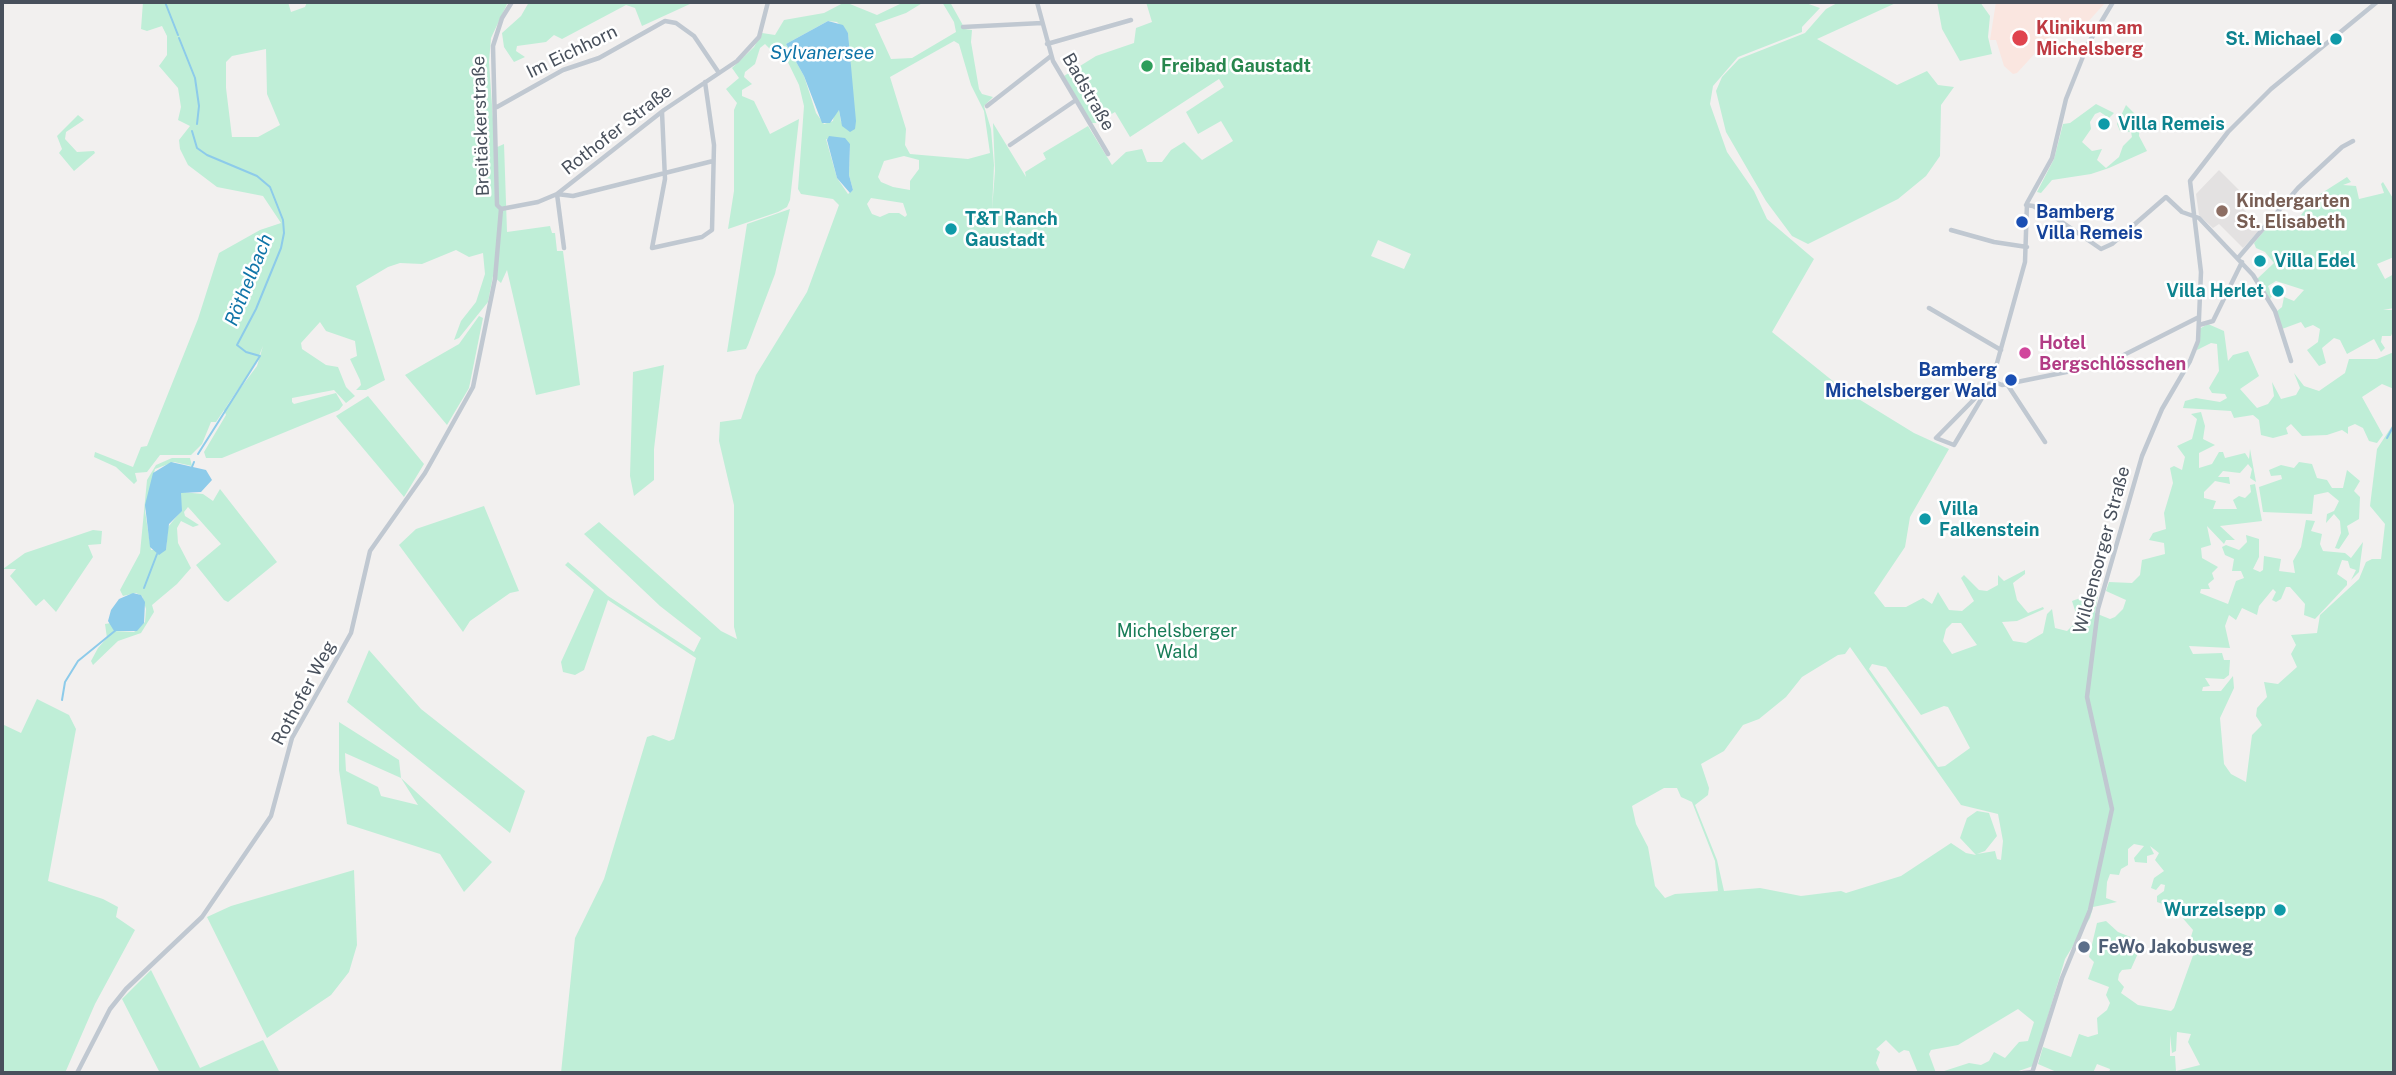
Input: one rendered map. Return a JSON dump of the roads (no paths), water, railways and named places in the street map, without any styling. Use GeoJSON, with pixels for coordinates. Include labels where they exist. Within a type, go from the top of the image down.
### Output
{"type":"FeatureCollection","features":[{"type":"Feature","properties":{"kind":"street","name":"Breitäckerstraße"},"geometry":{"type":"LineString","coordinates":[[501,209],[497,205],[493,46],[502,18],[512,2]]}},
{"type":"Feature","properties":{"kind":"street","name":"Rothofer Straße"},"geometry":{"type":"LineString","coordinates":[[501,209],[538,202],[557,194],[662,112],[743,55],[759,37],[768,2]]}},
{"type":"Feature","properties":{"kind":"street","name":"Badstraße"},"geometry":{"type":"LineString","coordinates":[[1037,2],[1051,55],[1108,154]]}},
{"type":"Feature","properties":{"kind":"street"},"geometry":{"type":"LineString","coordinates":[[1992,381],[1936,438],[1954,445],[1992,381],[2026,247],[2026,205],[2052,158],[2066,99],[2088,44],[2113,2]]}},
{"type":"Feature","properties":{"kind":"street","name":"Wildensorger Straße"},"geometry":{"type":"LineString","coordinates":[[2033,1073],[2062,978],[2090,910],[2112,809],[2087,697],[2098,609],[2142,456],[2162,409],[2193,356],[2199,325],[2201,272],[2191,177],[2228,132],[2271,89],[2377,2]]}},
{"type":"Feature","properties":{"kind":"street"},"geometry":{"type":"LineString","coordinates":[[1047,44],[1131,20]]}},
{"type":"Feature","properties":{"kind":"street","name":"Im Eichhorn"},"geometry":{"type":"LineString","coordinates":[[496,107],[563,70],[599,58],[665,21],[676,23],[694,36],[719,73]]}},
{"type":"Feature","properties":{"kind":"street"},"geometry":{"type":"LineString","coordinates":[[963,27],[1042,23]]}},
{"type":"Feature","properties":{"kind":"street"},"geometry":{"type":"LineString","coordinates":[[987,106],[1051,55]]}},
{"type":"Feature","properties":{"kind":"street"},"geometry":{"type":"LineString","coordinates":[[662,112],[665,175],[650,246],[658,247],[688,241],[711,232],[713,127],[705,82]]}},
{"type":"Feature","properties":{"kind":"street"},"geometry":{"type":"LineString","coordinates":[[1010,145],[1076,100]]}},
{"type":"Feature","properties":{"kind":"street"},"geometry":{"type":"LineString","coordinates":[[2199,325],[2213,321],[2240,260],[2298,188],[2342,147],[2353,141]]}},
{"type":"Feature","properties":{"kind":"street"},"geometry":{"type":"LineString","coordinates":[[565,248],[557,194],[573,196],[713,162]]}},
{"type":"Feature","properties":{"kind":"street"},"geometry":{"type":"LineString","coordinates":[[2026,205],[2059,220],[2101,249],[2112,244],[2166,197],[2182,212],[2194,215],[2240,260],[2271,302],[2291,360]]}},
{"type":"Feature","properties":{"kind":"street","name":"Rothofer Weg"},"geometry":{"type":"LineString","coordinates":[[77,1073],[110,1009],[132,984],[202,917],[271,816],[292,738],[351,633],[363,570],[373,546],[425,473],[473,387],[495,279],[501,209]]}},
{"type":"Feature","properties":{"kind":"street"},"geometry":{"type":"LineString","coordinates":[[1951,230],[1994,242],[2026,247]]}},
{"type":"Feature","properties":{"kind":"street"},"geometry":{"type":"LineString","coordinates":[[1929,308],[2001,350]]}},
{"type":"Feature","properties":{"kind":"street"},"geometry":{"type":"LineString","coordinates":[[1992,381],[1998,386],[2106,364],[2199,317]]}},
{"type":"Feature","properties":{"kind":"street"},"geometry":{"type":"LineString","coordinates":[[2007,384],[2045,442]]}},
{"type":"Feature","properties":{"kind":"street"},"geometry":{"type":"LineString","coordinates":[[2023,1073],[2033,1073]]}},
{"type":"Feature","properties":{"kind":"water","name":"Sylvanersee"},"geometry":{"type":"Polygon","coordinates":[[[828,21],[843,25],[848,33],[856,121],[855,129],[850,132],[842,126],[839,110],[830,123],[822,123],[804,76],[786,44],[828,21]]]}},
{"type":"Feature","properties":{"kind":"water"},"geometry":{"type":"Polygon","coordinates":[[[829,136],[845,138],[850,144],[849,175],[853,190],[850,193],[837,178],[827,140],[829,136]]]}},
{"type":"Feature","properties":{"kind":"water"},"geometry":{"type":"Polygon","coordinates":[[[171,462],[206,470],[212,480],[201,492],[181,493],[182,511],[169,524],[166,550],[159,555],[150,547],[145,505],[153,473],[171,462]]]}},
{"type":"Feature","properties":{"kind":"water"},"geometry":{"type":"Polygon","coordinates":[[[133,593],[141,595],[145,602],[144,623],[137,631],[114,631],[108,621],[111,610],[119,599],[133,593]]]}},
{"type":"Feature","properties":{"kind":"waterway","name":"Röthelbach"},"geometry":{"type":"LineString","coordinates":[[165,2],[178,35]]}},
{"type":"Feature","properties":{"kind":"waterway","name":"Röthelbach"},"geometry":{"type":"LineString","coordinates":[[179,38],[195,78],[199,106],[197,124]]}},
{"type":"Feature","properties":{"kind":"waterway","name":"Röthelbach"},"geometry":{"type":"LineString","coordinates":[[192,131],[197,148],[207,155],[257,176],[270,187],[283,220],[284,233],[281,248],[256,309],[237,345],[246,352],[260,356],[198,454]]}},
{"type":"Feature","properties":{"kind":"waterway"},"geometry":{"type":"LineString","coordinates":[[2387,438],[2394,425]]}},
{"type":"Feature","properties":{"kind":"waterway","name":"Röthelbach"},"geometry":{"type":"LineString","coordinates":[[192,467],[194,462]]}},
{"type":"Feature","properties":{"kind":"waterway","name":"Röthelbach"},"geometry":{"type":"LineString","coordinates":[[144,588],[157,554]]}},
{"type":"Feature","properties":{"kind":"waterway","name":"Röthelbach"},"geometry":{"type":"LineString","coordinates":[[62,700],[65,682],[78,661],[116,630]]}},
{"type":"Feature","properties":{"kind":"place","name":"Klinikum am Michelsberg"},"geometry":{"type":"Point","coordinates":[2020,38]}},
{"type":"Feature","properties":{"kind":"place","name":"St. Michael"},"geometry":{"type":"Point","coordinates":[2336,39]}},
{"type":"Feature","properties":{"kind":"place","name":"Freibad Gaustadt"},"geometry":{"type":"Point","coordinates":[1147,66]}},
{"type":"Feature","properties":{"kind":"place","name":"Villa Remeis"},"geometry":{"type":"Point","coordinates":[2104,124]}},
{"type":"Feature","properties":{"kind":"place","name":"Kindergarten St. Elisabeth"},"geometry":{"type":"Point","coordinates":[2222,211]}},
{"type":"Feature","properties":{"kind":"place","name":"Bamberg Villa Remeis"},"geometry":{"type":"Point","coordinates":[2022,222]}},
{"type":"Feature","properties":{"kind":"place","name":"T&T Ranch Gaustadt"},"geometry":{"type":"Point","coordinates":[951,229]}},
{"type":"Feature","properties":{"kind":"place","name":"Villa Edel"},"geometry":{"type":"Point","coordinates":[2260,261]}},
{"type":"Feature","properties":{"kind":"place","name":"Villa Herlet"},"geometry":{"type":"Point","coordinates":[2278,291]}},
{"type":"Feature","properties":{"kind":"place","name":"Hotel Bergschlösschen"},"geometry":{"type":"Point","coordinates":[2025,353]}},
{"type":"Feature","properties":{"kind":"place","name":"Bamberg Michelsberger Wald"},"geometry":{"type":"Point","coordinates":[2011,380]}},
{"type":"Feature","properties":{"kind":"place","name":"Villa Falkenstein"},"geometry":{"type":"Point","coordinates":[1925,519]}},
{"type":"Feature","properties":{"kind":"place","name":"Wurzelsepp"},"geometry":{"type":"Point","coordinates":[2280,910]}},
{"type":"Feature","properties":{"kind":"place","name":"FeWo Jakobusweg"},"geometry":{"type":"Point","coordinates":[2084,947]}},
{"type":"Feature","properties":{"kind":"park label","name":"Michelsberger Wald"},"geometry":{"type":"Point","coordinates":[1177,641]}}]}
